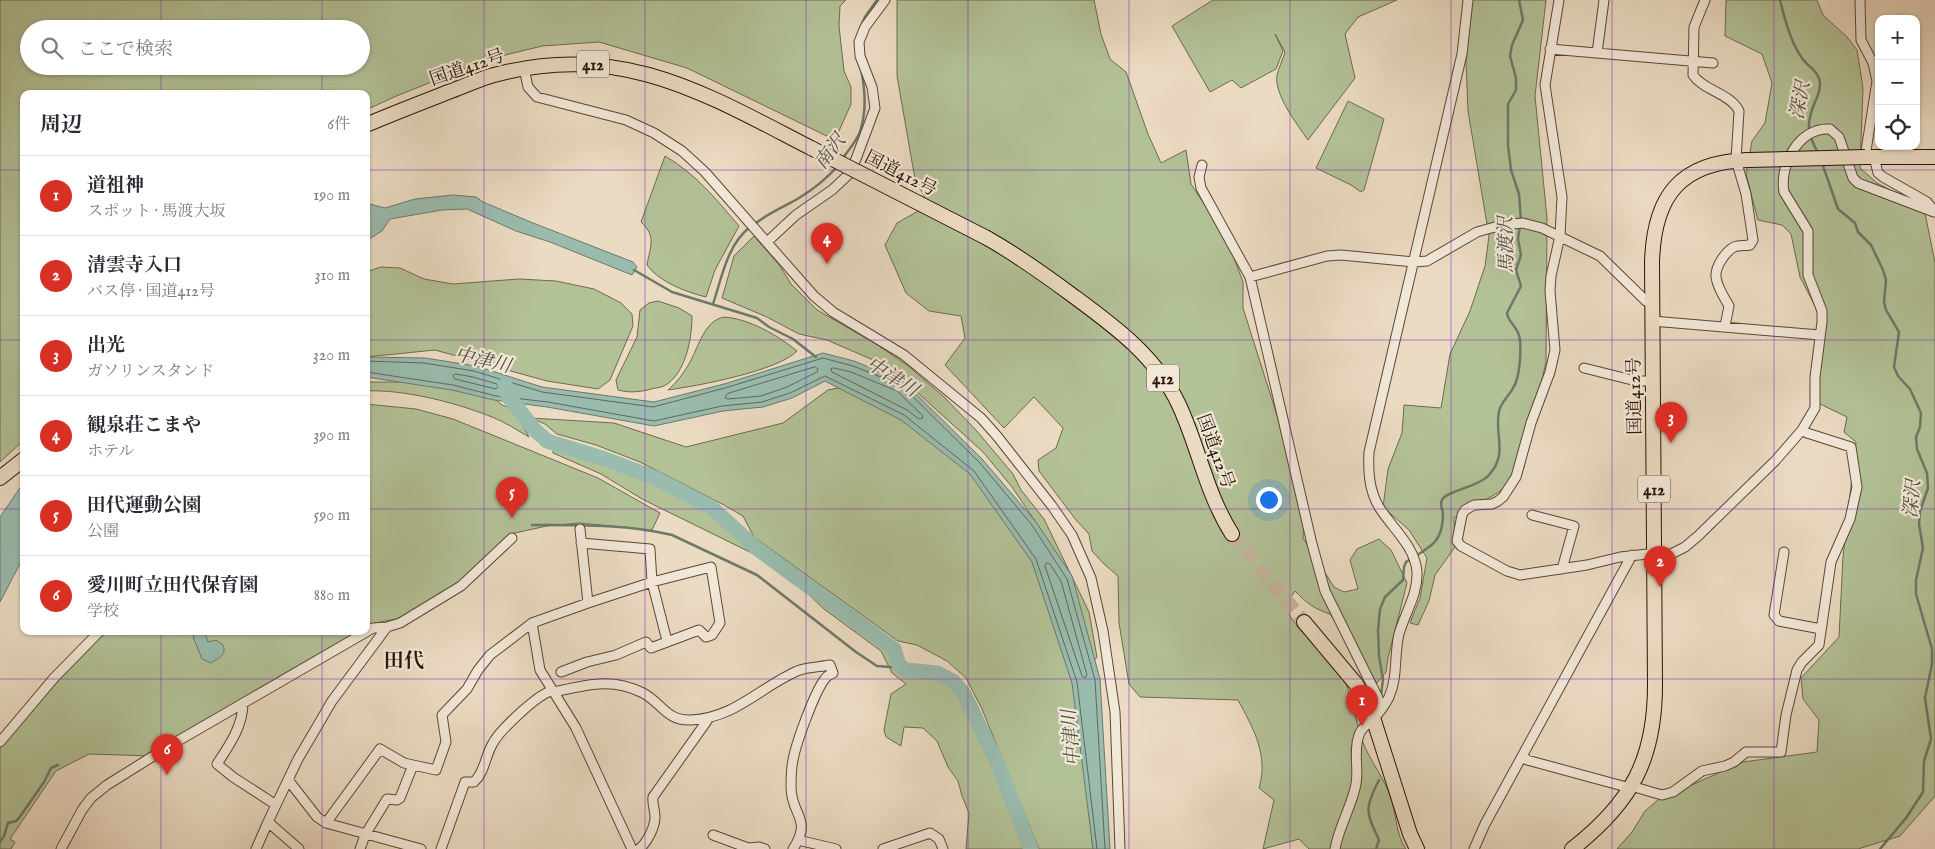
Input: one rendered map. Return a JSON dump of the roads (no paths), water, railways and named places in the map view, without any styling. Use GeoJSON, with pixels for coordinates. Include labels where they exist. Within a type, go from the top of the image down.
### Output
{"type":"FeatureCollection","features":[{"type":"Feature","properties":{"kind":"highway","name":"国道412号"},"geometry":{"type":"LineString","coordinates":[[370,123],[492,75],[524,68],[581,63],[611,66],[649,74],[677,83],[722,103],[987,238],[1033,267],[1118,330],[1145,355],[1161,375],[1179,405],[1213,499],[1232,534]]}},
{"type":"Feature","properties":{"kind":"highway","name":"国道412号"},"geometry":{"type":"LineString","coordinates":[[1572,849],[1590,835],[1610,814],[1631,787],[1647,752],[1654,716],[1652,243],[1656,224],[1665,200],[1682,180],[1698,171],[1723,162],[1869,157],[1935,157]]}},
{"type":"Feature","properties":{"kind":"highway"},"geometry":{"type":"LineString","coordinates":[[0,478],[20,462]]}},
{"type":"Feature","properties":{"kind":"highway"},"geometry":{"type":"LineString","coordinates":[[1304,622],[1356,684],[1370,708],[1377,714],[1410,834],[1417,849]]}},
{"type":"Feature","properties":{"kind":"street"},"geometry":{"type":"LineString","coordinates":[[764,239],[832,190],[848,174],[856,159],[875,108],[872,87],[860,56],[859,42],[864,27],[885,0]]}},
{"type":"Feature","properties":{"kind":"street"},"geometry":{"type":"LineString","coordinates":[[1335,849],[1355,790],[1357,771],[1356,750],[1359,735],[1361,729],[1377,714],[1394,684],[1399,634],[1417,581],[1416,564],[1408,545],[1380,507],[1372,491],[1368,474],[1369,452],[1462,54],[1468,0]]}},
{"type":"Feature","properties":{"kind":"street"},"geometry":{"type":"LineString","coordinates":[[1559,0],[1545,85],[1562,197],[1560,236],[1551,276],[1550,291],[1555,350],[1550,372],[1531,423],[1516,478],[1498,501],[1492,504],[1474,505],[1465,510],[1462,515],[1457,541],[1461,546],[1513,574],[1526,576],[1632,555],[1648,554],[1654,556],[1671,554],[1685,547],[1698,536],[1763,473],[1802,430],[1815,408],[1815,377],[1822,311],[1808,274],[1808,231],[1784,192],[1783,185],[1784,171],[1790,156],[1803,139],[1813,133],[1830,129],[1839,137],[1853,178],[1858,183],[1935,212]]}},
{"type":"Feature","properties":{"kind":"street"},"geometry":{"type":"LineString","coordinates":[[1597,53],[1604,0]]}},
{"type":"Feature","properties":{"kind":"street"},"geometry":{"type":"LineString","coordinates":[[1705,0],[1694,27],[1693,75],[1697,80],[1731,102],[1739,111],[1742,160],[1753,240],[1750,245],[1735,247],[1728,253],[1715,273],[1729,306],[1725,326]]}},
{"type":"Feature","properties":{"kind":"street"},"geometry":{"type":"LineString","coordinates":[[1860,0],[1862,40],[1875,72]]}},
{"type":"Feature","properties":{"kind":"street"},"geometry":{"type":"LineString","coordinates":[[1550,49],[1713,63]]}},
{"type":"Feature","properties":{"kind":"street"},"geometry":{"type":"LineString","coordinates":[[524,68],[528,87],[537,97],[626,120],[654,133],[676,147],[699,166],[814,296],[827,307],[904,355],[981,418],[1005,445],[1047,499],[1072,535],[1091,578],[1103,631],[1115,712],[1120,849]]}},
{"type":"Feature","properties":{"kind":"street"},"geometry":{"type":"LineString","coordinates":[[1875,105],[1869,157],[1878,173],[1927,202],[1935,212]]}},
{"type":"Feature","properties":{"kind":"street"},"geometry":{"type":"LineString","coordinates":[[1202,166],[1199,177],[1201,188],[1250,276],[1312,544],[1325,591],[1378,698],[1377,714]]}},
{"type":"Feature","properties":{"kind":"street"},"geometry":{"type":"LineString","coordinates":[[1250,276],[1327,256],[1341,255],[1414,262],[1426,261],[1477,232],[1504,225],[1523,223],[1542,228],[1600,256],[1646,301],[1652,302]]}},
{"type":"Feature","properties":{"kind":"street"},"geometry":{"type":"LineString","coordinates":[[1652,321],[1820,335]]}},
{"type":"Feature","properties":{"kind":"street"},"geometry":{"type":"LineString","coordinates":[[1584,368],[1636,381],[1652,381]]}},
{"type":"Feature","properties":{"kind":"street"},"geometry":{"type":"LineString","coordinates":[[1523,756],[1527,760],[1662,795],[1673,792],[1702,771],[1734,762],[1746,752],[1781,752],[1786,715],[1797,670],[1802,662],[1819,645],[1831,562],[1850,519],[1857,487],[1851,446],[1802,430]]}},
{"type":"Feature","properties":{"kind":"street"},"geometry":{"type":"LineString","coordinates":[[1532,515],[1578,527],[1562,569]]}},
{"type":"Feature","properties":{"kind":"street"},"geometry":{"type":"LineString","coordinates":[[580,529],[588,603]]}},
{"type":"Feature","properties":{"kind":"street"},"geometry":{"type":"LineString","coordinates":[[370,630],[400,623],[461,586],[512,538]]}},
{"type":"Feature","properties":{"kind":"street"},"geometry":{"type":"LineString","coordinates":[[581,543],[650,549],[652,582],[667,641]]}},
{"type":"Feature","properties":{"kind":"street"},"geometry":{"type":"LineString","coordinates":[[1784,552],[1774,615],[1779,622],[1821,630]]}},
{"type":"Feature","properties":{"kind":"street"},"geometry":{"type":"LineString","coordinates":[[1474,849],[1632,555]]}},
{"type":"Feature","properties":{"kind":"street"},"geometry":{"type":"LineString","coordinates":[[326,823],[380,749],[404,763],[436,770],[446,742],[442,715],[467,689],[478,670],[490,655],[532,623],[652,582],[711,567],[720,623],[712,635],[706,637],[699,630],[651,648],[646,642],[616,655],[587,662],[562,672]]}},
{"type":"Feature","properties":{"kind":"street"},"geometry":{"type":"LineString","coordinates":[[532,623],[538,665],[576,728],[632,849]]}},
{"type":"Feature","properties":{"kind":"street"},"geometry":{"type":"LineString","coordinates":[[256,849],[298,759],[332,701],[387,627]]}},
{"type":"Feature","properties":{"kind":"street"},"geometry":{"type":"LineString","coordinates":[[0,742],[54,678],[96,635]]}},
{"type":"Feature","properties":{"kind":"street"},"geometry":{"type":"LineString","coordinates":[[61,849],[82,810],[91,798],[107,785],[171,745],[361,635]]}},
{"type":"Feature","properties":{"kind":"street"},"geometry":{"type":"LineString","coordinates":[[441,849],[466,782],[474,782],[480,777],[493,743],[519,714],[553,692],[599,683],[610,683],[643,693],[673,718],[689,720],[709,718],[729,712],[798,671],[830,665],[832,673],[822,682],[793,759],[792,798],[801,819],[802,828],[793,849]]}},
{"type":"Feature","properties":{"kind":"street"},"geometry":{"type":"LineString","coordinates":[[243,704],[243,712],[239,724],[218,764],[233,777],[276,805]]}},
{"type":"Feature","properties":{"kind":"street"},"geometry":{"type":"LineString","coordinates":[[639,849],[644,845],[654,824],[653,797],[709,718]]}},
{"type":"Feature","properties":{"kind":"street"},"geometry":{"type":"LineString","coordinates":[[360,849],[365,835],[386,799],[397,800],[400,798],[413,766]]}},
{"type":"Feature","properties":{"kind":"street"},"geometry":{"type":"LineString","coordinates":[[289,781],[317,817],[326,823],[421,849]]}},
{"type":"Feature","properties":{"kind":"street"},"geometry":{"type":"LineString","coordinates":[[268,822],[299,849]]}},
{"type":"Feature","properties":{"kind":"street"},"geometry":{"type":"LineString","coordinates":[[883,849],[930,833],[939,839],[943,849]]}},
{"type":"Feature","properties":{"kind":"street"},"geometry":{"type":"LineString","coordinates":[[713,836],[748,848],[759,846],[765,849]]}},
{"type":"Feature","properties":{"kind":"street"},"geometry":{"type":"LineString","coordinates":[[798,840],[836,849]]}},
{"type":"Feature","properties":{"kind":"water"},"geometry":{"type":"Polygon","coordinates":[[[453,195],[476,197],[483,202],[533,223],[633,262],[637,267],[632,275],[550,242],[516,231],[467,209],[442,210],[390,219],[382,231],[370,238],[370,204],[385,208],[415,199],[453,195]]]}},
{"type":"Feature","properties":{"kind":"water"},"geometry":{"type":"Polygon","coordinates":[[[823,353],[854,361],[903,381],[982,459],[1036,522],[1072,576],[1100,679],[1110,849],[1093,849],[1072,683],[1032,562],[970,474],[901,420],[825,381],[792,398],[763,407],[723,411],[654,426],[547,407],[494,400],[452,390],[370,378],[370,357],[425,358],[476,366],[542,387],[654,402],[724,384],[823,353]]]}},
{"type":"Feature","properties":{"kind":"water"},"geometry":{"type":"Polygon","coordinates":[[[20,488],[20,564],[0,602],[0,517],[20,488]]]}},
{"type":"Feature","properties":{"kind":"water"},"geometry":{"type":"Polygon","coordinates":[[[194,635],[206,635],[208,642],[216,640],[223,645],[223,654],[211,663],[202,659],[193,637],[194,635]]]}},
{"type":"Feature","properties":{"kind":"waterway","name":"南沢"},"geometry":{"type":"LineString","coordinates":[[861,26],[877,0]]}},
{"type":"Feature","properties":{"kind":"waterway","name":"馬渡沢"},"geometry":{"type":"LineString","coordinates":[[1519,0],[1523,20],[1512,45],[1510,56],[1516,78],[1516,90],[1508,104],[1508,145],[1511,170],[1519,194],[1521,221]]}},
{"type":"Feature","properties":{"kind":"waterway","name":"深沢"},"geometry":{"type":"LineString","coordinates":[[1780,0],[1795,46],[1804,61],[1815,72],[1820,83],[1809,122],[1810,134],[1818,153]]}},
{"type":"Feature","properties":{"kind":"waterway","name":"南沢"},"geometry":{"type":"LineString","coordinates":[[842,159],[860,132],[864,116],[865,100],[861,68]]}},
{"type":"Feature","properties":{"kind":"waterway","name":"深沢"},"geometry":{"type":"LineString","coordinates":[[1822,163],[1838,209],[1855,223],[1858,232],[1871,245],[1883,270],[1886,280],[1884,302],[1886,310],[1899,332],[1894,367],[1898,376],[1910,389],[1921,413],[1920,427],[1916,437],[1917,449],[1927,473],[1928,488],[1920,511],[1919,524],[1923,548],[1916,580],[1916,594],[1932,649],[1932,664],[1925,698],[1931,739],[1924,761],[1923,792],[1906,818],[1880,849]]}},
{"type":"Feature","properties":{"kind":"waterway","name":"南沢"},"geometry":{"type":"LineString","coordinates":[[755,224],[810,191],[838,166]]}},
{"type":"Feature","properties":{"kind":"waterway","name":"馬渡沢"},"geometry":{"type":"LineString","coordinates":[[1381,695],[1383,679],[1379,656],[1378,630],[1380,609],[1385,597],[1403,580],[1406,562],[1428,548],[1437,538],[1442,524],[1442,500],[1449,494],[1483,480],[1488,476],[1498,460],[1500,445],[1499,411],[1515,384],[1520,365],[1519,336],[1507,313],[1521,286],[1516,270],[1521,255],[1518,239],[1520,226]]}},
{"type":"Feature","properties":{"kind":"waterway","name":"南沢"},"geometry":{"type":"LineString","coordinates":[[713,304],[726,262],[742,234],[750,227]]}},
{"type":"Feature","properties":{"kind":"waterway"},"geometry":{"type":"LineString","coordinates":[[634,270],[672,292],[757,318],[769,327],[793,339],[816,357]]}},
{"type":"Feature","properties":{"kind":"waterway","name":"中津川"},"geometry":{"type":"LineString","coordinates":[[505,385],[508,396],[534,429],[547,441],[605,459],[653,477],[711,507],[755,547],[894,649],[899,665],[906,670],[937,673],[954,682],[964,694],[997,762],[1031,849]]}},
{"type":"Feature","properties":{"kind":"waterway"},"geometry":{"type":"LineString","coordinates":[[532,525],[620,527],[672,535],[757,575],[856,652],[877,666],[903,668]]}},
{"type":"Feature","properties":{"kind":"waterway"},"geometry":{"type":"LineString","coordinates":[[0,842],[8,823],[19,818],[44,782],[51,768],[58,765]]}},
{"type":"Feature","properties":{"kind":"waterway","name":"馬渡沢"},"geometry":{"type":"LineString","coordinates":[[1376,849],[1379,840],[1371,823],[1368,810],[1379,780]]}},
{"type":"Feature","properties":{"kind":"tunnel"},"geometry":{"type":"LineString","coordinates":[[1232,534],[1304,622]]}},
{"type":"Feature","properties":{"kind":"place","name":"観泉荘こまや"},"geometry":{"type":"Point","coordinates":[827,264]}},
{"type":"Feature","properties":{"kind":"place","name":"出光"},"geometry":{"type":"Point","coordinates":[1671,443]}},
{"type":"Feature","properties":{"kind":"place","name":"田代運動公園"},"geometry":{"type":"Point","coordinates":[512,518]}},
{"type":"Feature","properties":{"kind":"place","name":"清雲寺入口"},"geometry":{"type":"Point","coordinates":[1660,587]}},
{"type":"Feature","properties":{"kind":"place","name":"道祖神"},"geometry":{"type":"Point","coordinates":[1362,726]}},
{"type":"Feature","properties":{"kind":"place","name":"愛川町立田代保育園"},"geometry":{"type":"Point","coordinates":[167,775]}},
{"type":"Feature","properties":{"kind":"district","name":"田代"},"geometry":{"type":"Point","coordinates":[404,660]}}]}
